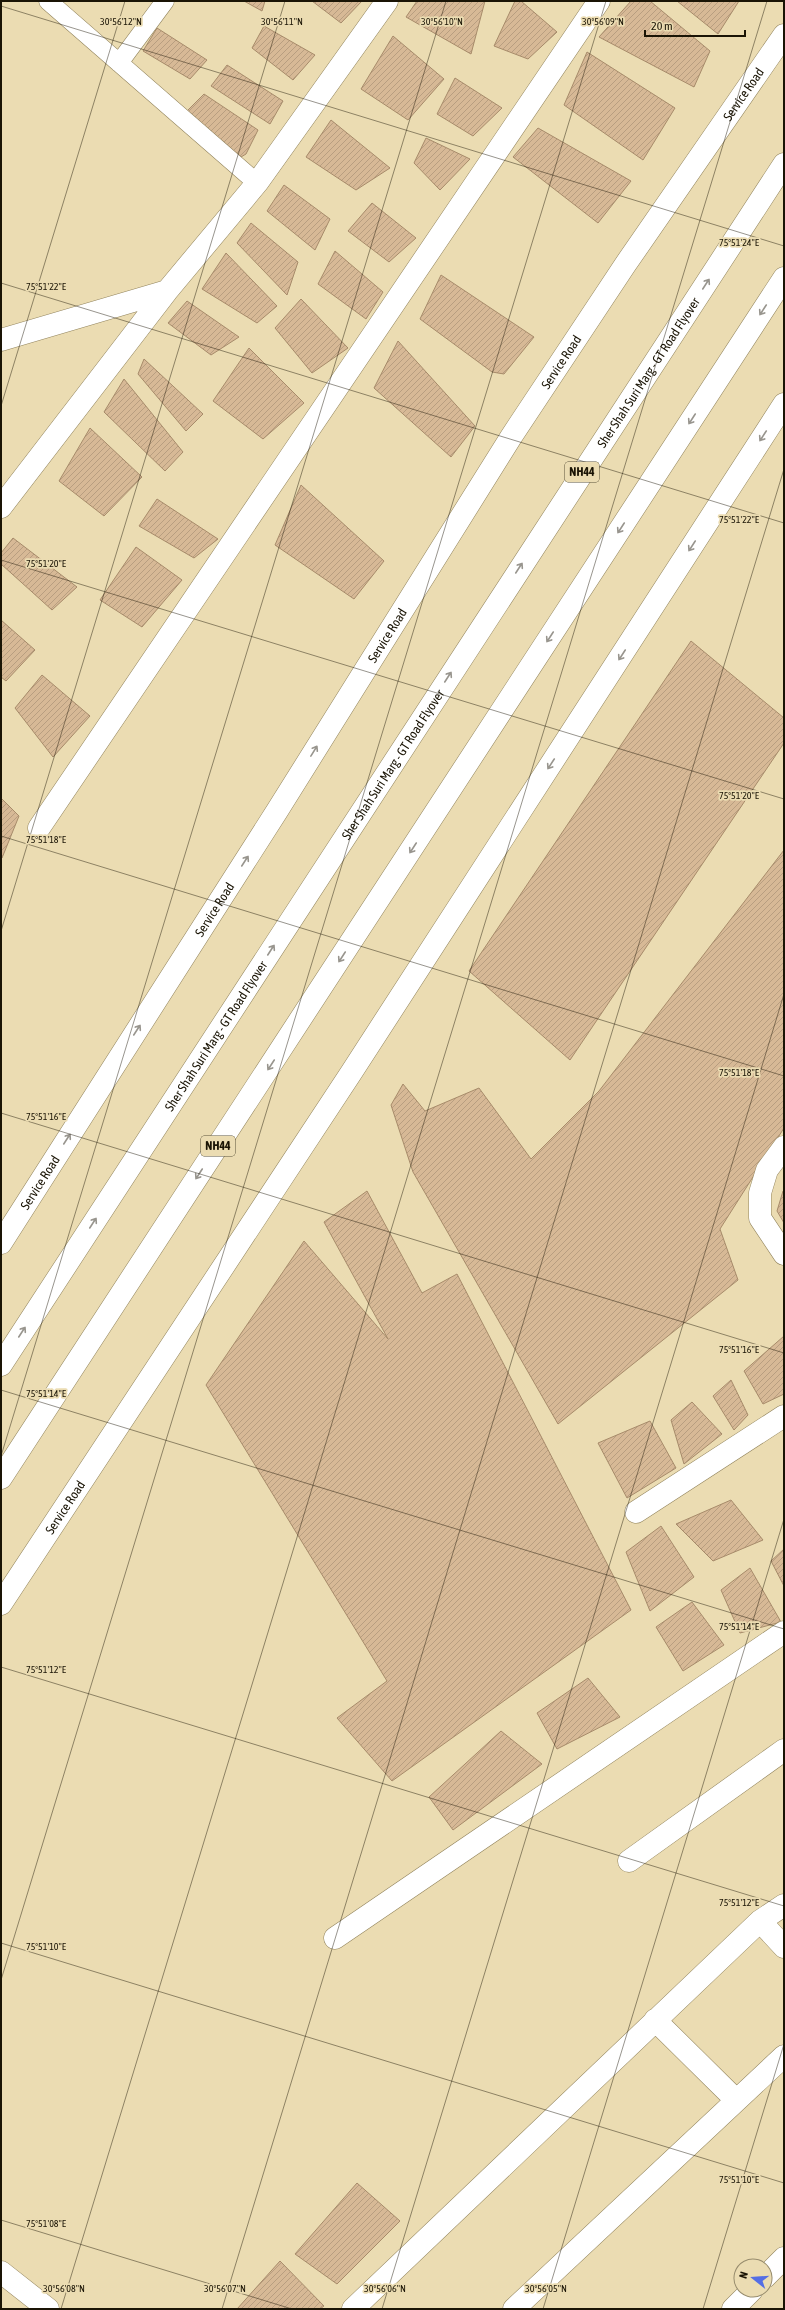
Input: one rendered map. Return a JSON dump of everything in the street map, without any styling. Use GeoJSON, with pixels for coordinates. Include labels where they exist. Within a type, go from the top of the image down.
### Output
{"type":"FeatureCollection","features":[{"type":"Feature","properties":{"kind":"main road"},"geometry":{"type":"LineString","coordinates":[[1,507],[167,291],[256,184],[386,1]]}},
{"type":"Feature","properties":{"kind":"main road"},"geometry":{"type":"LineString","coordinates":[[39,828],[599,1]]}},
{"type":"Feature","properties":{"kind":"main road","name":"Service Road"},"geometry":{"type":"LineString","coordinates":[[1,1243],[281,805],[511,436],[625,265],[784,35]]}},
{"type":"Feature","properties":{"kind":"main road","name":"Sher Shah Suri Marg - GT Road Flyover"},"geometry":{"type":"LineString","coordinates":[[1,1365],[784,164]]}},
{"type":"Feature","properties":{"kind":"main road","name":"NH44"},"geometry":{"type":"LineString","coordinates":[[1,1478],[784,278]]}},
{"type":"Feature","properties":{"kind":"main road"},"geometry":{"type":"LineString","coordinates":[[1,340],[167,291]]}},
{"type":"Feature","properties":{"kind":"main road","name":"Service Road"},"geometry":{"type":"LineString","coordinates":[[1,1604],[351,1072],[784,404]]}},
{"type":"Feature","properties":{"kind":"main road"},"geometry":{"type":"LineString","coordinates":[[784,1147],[767,1170],[760,1193],[760,1218],[784,1254]]}},
{"type":"Feature","properties":{"kind":"main road"},"geometry":{"type":"LineString","coordinates":[[636,1512],[784,1416]]}},
{"type":"Feature","properties":{"kind":"main road"},"geometry":{"type":"LineString","coordinates":[[335,1938],[784,1632]]}},
{"type":"Feature","properties":{"kind":"main road"},"geometry":{"type":"LineString","coordinates":[[629,1861],[784,1750]]}},
{"type":"Feature","properties":{"kind":"main road"},"geometry":{"type":"LineString","coordinates":[[352,2309],[760,1921],[784,1905]]}},
{"type":"Feature","properties":{"kind":"main road"},"geometry":{"type":"LineString","coordinates":[[760,1921],[784,1947]]}},
{"type":"Feature","properties":{"kind":"main road"},"geometry":{"type":"LineString","coordinates":[[655,2020],[736,2100]]}},
{"type":"Feature","properties":{"kind":"main road"},"geometry":{"type":"LineString","coordinates":[[514,2309],[784,2056]]}},
{"type":"Feature","properties":{"kind":"main road"},"geometry":{"type":"LineString","coordinates":[[773,2269],[784,2258]]}},
{"type":"Feature","properties":{"kind":"main road"},"geometry":{"type":"LineString","coordinates":[[1,2272],[48,2309]]}},
{"type":"Feature","properties":{"kind":"main road"},"geometry":{"type":"LineString","coordinates":[[733,2309],[744,2298]]}},
{"type":"Feature","properties":{"kind":"lane"},"geometry":{"type":"LineString","coordinates":[[48,1],[256,184]]}},
{"type":"Feature","properties":{"kind":"lane"},"geometry":{"type":"LineString","coordinates":[[119,63],[165,1]]}},
{"type":"Feature","properties":{"kind":"building"},"geometry":{"type":"Polygon","coordinates":[[[244,1],[265,1],[262,11],[244,1]]]}},
{"type":"Feature","properties":{"kind":"building"},"geometry":{"type":"Polygon","coordinates":[[[312,1],[362,1],[341,23],[312,1]]]}},
{"type":"Feature","properties":{"kind":"building"},"geometry":{"type":"Polygon","coordinates":[[[417,1],[485,1],[471,54],[406,17],[417,1]]]}},
{"type":"Feature","properties":{"kind":"building"},"geometry":{"type":"Polygon","coordinates":[[[515,1],[521,1],[557,32],[528,59],[494,46],[515,1]]]}},
{"type":"Feature","properties":{"kind":"building"},"geometry":{"type":"Polygon","coordinates":[[[631,1],[650,1],[710,51],[694,87],[599,37],[631,1]]]}},
{"type":"Feature","properties":{"kind":"building"},"geometry":{"type":"Polygon","coordinates":[[[677,1],[739,1],[718,34],[677,1]]]}},
{"type":"Feature","properties":{"kind":"building"},"geometry":{"type":"Polygon","coordinates":[[[264,26],[315,55],[293,80],[252,48],[264,26]]]}},
{"type":"Feature","properties":{"kind":"building"},"geometry":{"type":"Polygon","coordinates":[[[157,28],[207,60],[190,79],[143,51],[157,28]]]}},
{"type":"Feature","properties":{"kind":"building"},"geometry":{"type":"Polygon","coordinates":[[[393,36],[444,79],[408,120],[361,89],[393,36]]]}},
{"type":"Feature","properties":{"kind":"building"},"geometry":{"type":"Polygon","coordinates":[[[587,52],[675,108],[643,160],[564,105],[587,52]]]}},
{"type":"Feature","properties":{"kind":"building"},"geometry":{"type":"Polygon","coordinates":[[[227,65],[283,101],[270,124],[211,86],[227,65]]]}},
{"type":"Feature","properties":{"kind":"building"},"geometry":{"type":"Polygon","coordinates":[[[455,78],[502,108],[473,136],[437,114],[455,78]]]}},
{"type":"Feature","properties":{"kind":"building"},"geometry":{"type":"Polygon","coordinates":[[[204,94],[258,130],[246,154],[241,157],[187,111],[204,94]]]}},
{"type":"Feature","properties":{"kind":"building"},"geometry":{"type":"Polygon","coordinates":[[[331,120],[390,168],[356,190],[306,157],[331,120]]]}},
{"type":"Feature","properties":{"kind":"building"},"geometry":{"type":"Polygon","coordinates":[[[538,128],[631,181],[598,223],[513,157],[538,128]]]}},
{"type":"Feature","properties":{"kind":"building"},"geometry":{"type":"Polygon","coordinates":[[[426,138],[470,159],[440,190],[414,163],[426,138]]]}},
{"type":"Feature","properties":{"kind":"building"},"geometry":{"type":"Polygon","coordinates":[[[284,185],[330,219],[315,250],[267,211],[284,185]]]}},
{"type":"Feature","properties":{"kind":"building"},"geometry":{"type":"Polygon","coordinates":[[[372,203],[416,238],[389,262],[348,231],[372,203]]]}},
{"type":"Feature","properties":{"kind":"building"},"geometry":{"type":"Polygon","coordinates":[[[251,223],[298,262],[287,295],[237,243],[251,223]]]}},
{"type":"Feature","properties":{"kind":"building"},"geometry":{"type":"Polygon","coordinates":[[[335,251],[383,292],[366,319],[318,284],[335,251]]]}},
{"type":"Feature","properties":{"kind":"building"},"geometry":{"type":"Polygon","coordinates":[[[226,253],[277,306],[257,323],[202,289],[226,253]]]}},
{"type":"Feature","properties":{"kind":"building"},"geometry":{"type":"Polygon","coordinates":[[[441,275],[534,337],[504,374],[492,372],[420,319],[441,275]]]}},
{"type":"Feature","properties":{"kind":"building"},"geometry":{"type":"Polygon","coordinates":[[[301,299],[348,348],[312,373],[275,328],[301,299]]]}},
{"type":"Feature","properties":{"kind":"building"},"geometry":{"type":"Polygon","coordinates":[[[187,301],[239,337],[211,355],[168,323],[187,301]]]}},
{"type":"Feature","properties":{"kind":"building"},"geometry":{"type":"Polygon","coordinates":[[[398,341],[475,426],[451,457],[374,388],[398,341]]]}},
{"type":"Feature","properties":{"kind":"building"},"geometry":{"type":"Polygon","coordinates":[[[249,348],[304,403],[263,439],[213,401],[249,348]]]}},
{"type":"Feature","properties":{"kind":"building"},"geometry":{"type":"Polygon","coordinates":[[[144,359],[203,414],[186,431],[138,374],[144,359]]]}},
{"type":"Feature","properties":{"kind":"building"},"geometry":{"type":"Polygon","coordinates":[[[124,379],[183,452],[165,471],[104,412],[124,379]]]}},
{"type":"Feature","properties":{"kind":"building"},"geometry":{"type":"Polygon","coordinates":[[[90,428],[142,477],[104,516],[59,481],[90,428]]]}},
{"type":"Feature","properties":{"kind":"building"},"geometry":{"type":"Polygon","coordinates":[[[301,485],[384,561],[354,599],[275,545],[301,485]]]}},
{"type":"Feature","properties":{"kind":"building"},"geometry":{"type":"Polygon","coordinates":[[[157,499],[218,539],[194,558],[139,526],[157,499]]]}},
{"type":"Feature","properties":{"kind":"building"},"geometry":{"type":"Polygon","coordinates":[[[13,538],[77,587],[52,610],[1,564],[1,553],[13,538]]]}},
{"type":"Feature","properties":{"kind":"building"},"geometry":{"type":"Polygon","coordinates":[[[136,547],[182,580],[142,627],[100,600],[136,547]]]}},
{"type":"Feature","properties":{"kind":"building"},"geometry":{"type":"Polygon","coordinates":[[[1,620],[35,650],[6,681],[1,677],[1,620]]]}},
{"type":"Feature","properties":{"kind":"building"},"geometry":{"type":"Polygon","coordinates":[[[691,641],[784,718],[784,743],[570,1060],[469,971],[691,641]]]}},
{"type":"Feature","properties":{"kind":"building"},"geometry":{"type":"Polygon","coordinates":[[[42,675],[90,716],[53,757],[15,708],[42,675]]]}},
{"type":"Feature","properties":{"kind":"building"},"geometry":{"type":"Polygon","coordinates":[[[1,798],[19,816],[2,858],[1,856],[1,798]]]}},
{"type":"Feature","properties":{"kind":"building"},"geometry":{"type":"Polygon","coordinates":[[[784,850],[784,1128],[720,1229],[738,1280],[558,1424],[413,1172],[391,1105],[403,1084],[425,1111],[479,1088],[531,1159],[599,1091],[784,850]]]}},
{"type":"Feature","properties":{"kind":"building"},"geometry":{"type":"Polygon","coordinates":[[[367,1191],[422,1293],[457,1274],[631,1610],[392,1781],[337,1718],[387,1681],[206,1385],[304,1241],[388,1339],[324,1222],[367,1191]]]}},
{"type":"Feature","properties":{"kind":"building"},"geometry":{"type":"Polygon","coordinates":[[[783,1191],[784,1192],[784,1223],[777,1211],[783,1191]]]}},
{"type":"Feature","properties":{"kind":"building"},"geometry":{"type":"Polygon","coordinates":[[[784,1336],[784,1394],[763,1404],[744,1371],[784,1336]]]}},
{"type":"Feature","properties":{"kind":"building"},"geometry":{"type":"Polygon","coordinates":[[[731,1380],[748,1415],[734,1430],[713,1396],[731,1380]]]}},
{"type":"Feature","properties":{"kind":"building"},"geometry":{"type":"Polygon","coordinates":[[[692,1402],[722,1434],[684,1464],[671,1420],[692,1402]]]}},
{"type":"Feature","properties":{"kind":"building"},"geometry":{"type":"Polygon","coordinates":[[[650,1421],[676,1468],[627,1498],[598,1443],[650,1421]]]}},
{"type":"Feature","properties":{"kind":"building"},"geometry":{"type":"Polygon","coordinates":[[[731,1500],[763,1540],[713,1561],[676,1524],[731,1500]]]}},
{"type":"Feature","properties":{"kind":"building"},"geometry":{"type":"Polygon","coordinates":[[[661,1526],[694,1577],[650,1611],[626,1552],[661,1526]]]}},
{"type":"Feature","properties":{"kind":"building"},"geometry":{"type":"Polygon","coordinates":[[[784,1549],[784,1586],[771,1561],[784,1549]]]}},
{"type":"Feature","properties":{"kind":"building"},"geometry":{"type":"Polygon","coordinates":[[[750,1568],[781,1622],[740,1633],[721,1590],[750,1568]]]}},
{"type":"Feature","properties":{"kind":"building"},"geometry":{"type":"Polygon","coordinates":[[[692,1602],[724,1645],[683,1671],[656,1627],[692,1602]]]}},
{"type":"Feature","properties":{"kind":"building"},"geometry":{"type":"Polygon","coordinates":[[[588,1678],[620,1717],[557,1749],[537,1713],[588,1678]]]}},
{"type":"Feature","properties":{"kind":"building"},"geometry":{"type":"Polygon","coordinates":[[[501,1731],[542,1764],[453,1830],[429,1797],[501,1731]]]}},
{"type":"Feature","properties":{"kind":"building"},"geometry":{"type":"Polygon","coordinates":[[[357,2183],[400,2221],[337,2284],[295,2254],[357,2183]]]}},
{"type":"Feature","properties":{"kind":"building"},"geometry":{"type":"Polygon","coordinates":[[[280,2261],[324,2306],[320,2309],[237,2309],[280,2261]]]}}]}
